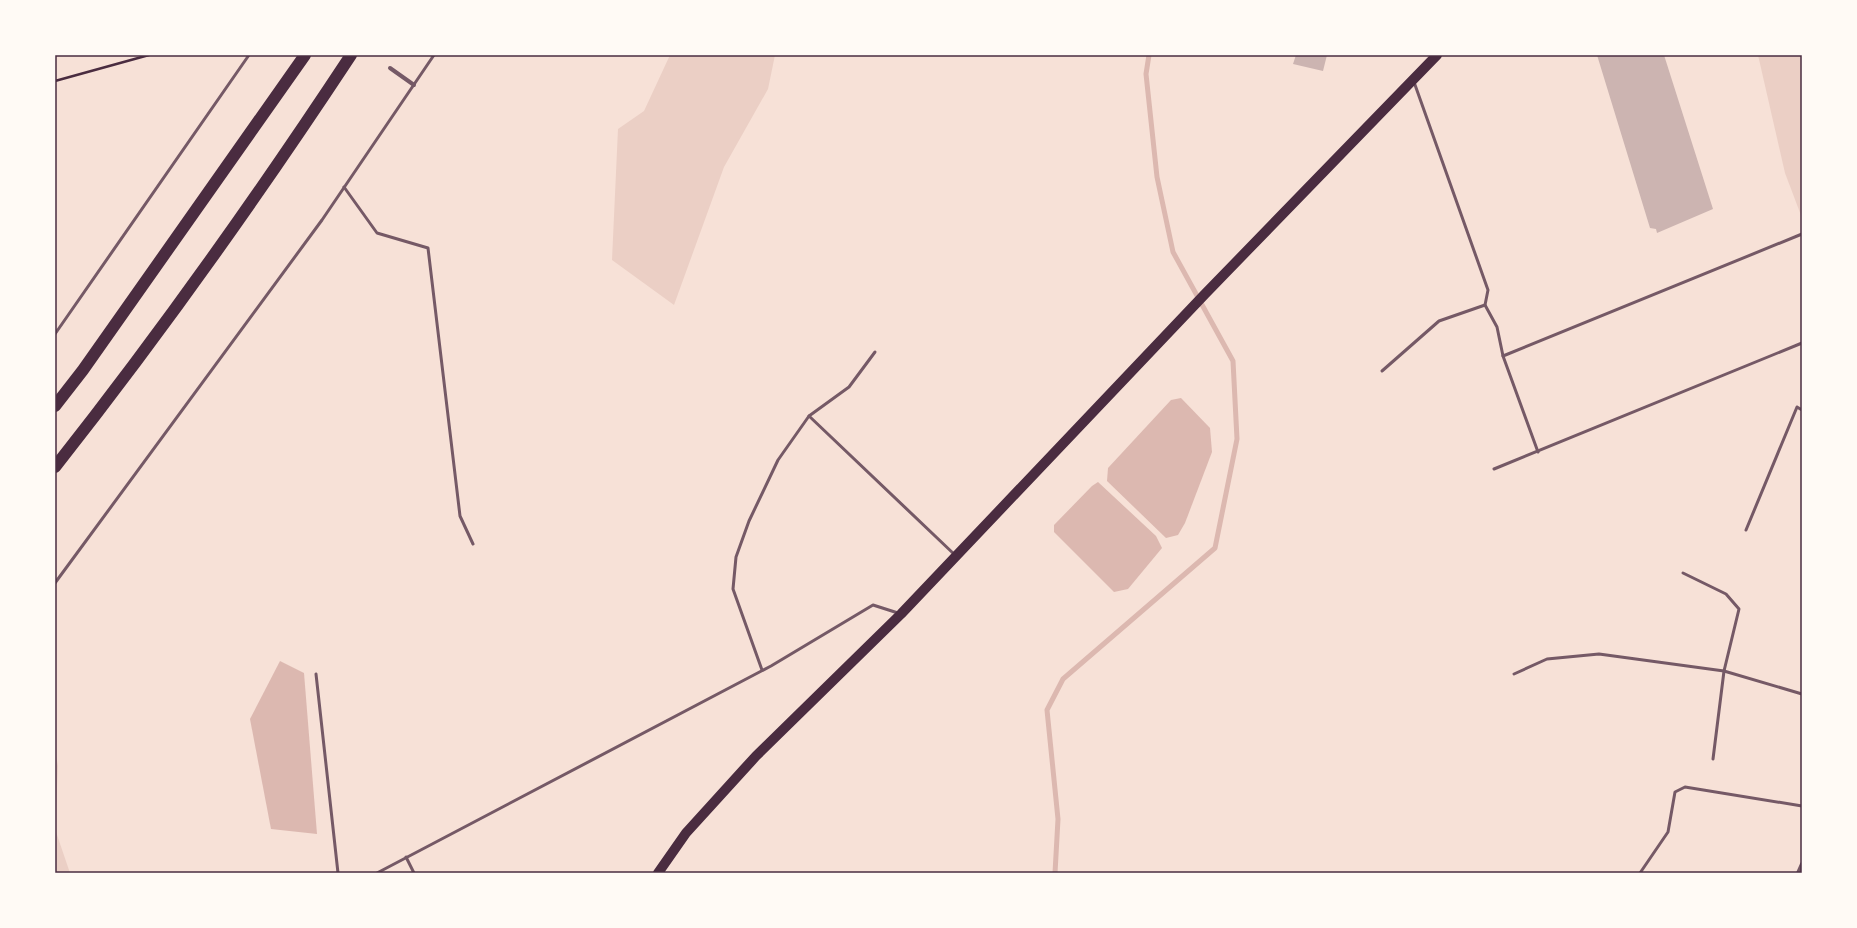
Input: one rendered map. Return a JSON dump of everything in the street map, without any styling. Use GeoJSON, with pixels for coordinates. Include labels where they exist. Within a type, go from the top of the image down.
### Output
{"type":"FeatureCollection","features":[{"type":"Feature","properties":{"kind":"highway"},"geometry":{"type":"LineString","coordinates":[[55,406],[88,364],[305,55]]}},
{"type":"Feature","properties":{"kind":"highway"},"geometry":{"type":"LineString","coordinates":[[55,467],[117,388],[275,170],[351,55]]}},
{"type":"Feature","properties":{"kind":"main road"},"geometry":{"type":"LineString","coordinates":[[658,873],[686,833],[756,756],[901,614],[1205,294],[1437,55]]}},
{"type":"Feature","properties":{"kind":"street"},"geometry":{"type":"LineString","coordinates":[[390,68],[414,85]]}},
{"type":"Feature","properties":{"kind":"street"},"geometry":{"type":"LineString","coordinates":[[1798,873],[1802,864]]}},
{"type":"Feature","properties":{"kind":"lane"},"geometry":{"type":"LineString","coordinates":[[55,334],[249,55]]}},
{"type":"Feature","properties":{"kind":"lane"},"geometry":{"type":"LineString","coordinates":[[55,583],[322,220],[434,55]]}},
{"type":"Feature","properties":{"kind":"lane"},"geometry":{"type":"LineString","coordinates":[[1413,80],[1488,290],[1485,305],[1497,327],[1503,356],[1538,452]]}},
{"type":"Feature","properties":{"kind":"lane"},"geometry":{"type":"LineString","coordinates":[[344,187],[377,233],[428,248],[460,516],[473,544]]}},
{"type":"Feature","properties":{"kind":"lane"},"geometry":{"type":"LineString","coordinates":[[1503,356],[1802,234]]}},
{"type":"Feature","properties":{"kind":"lane"},"geometry":{"type":"LineString","coordinates":[[1382,371],[1439,321],[1485,305]]}},
{"type":"Feature","properties":{"kind":"lane"},"geometry":{"type":"LineString","coordinates":[[1494,469],[1802,343]]}},
{"type":"Feature","properties":{"kind":"lane"},"geometry":{"type":"LineString","coordinates":[[762,670],[733,589],[736,557],[749,521],[778,460],[809,416],[849,387],[875,352]]}},
{"type":"Feature","properties":{"kind":"lane"},"geometry":{"type":"LineString","coordinates":[[1746,530],[1797,407],[1802,410]]}},
{"type":"Feature","properties":{"kind":"lane"},"geometry":{"type":"LineString","coordinates":[[809,416],[956,556]]}},
{"type":"Feature","properties":{"kind":"lane"},"geometry":{"type":"LineString","coordinates":[[1683,573],[1726,594],[1739,610],[1724,671],[1713,759]]}},
{"type":"Feature","properties":{"kind":"lane"},"geometry":{"type":"LineString","coordinates":[[377,873],[762,670],[873,605],[901,614]]}},
{"type":"Feature","properties":{"kind":"lane"},"geometry":{"type":"LineString","coordinates":[[1514,674],[1547,659],[1599,654],[1724,671],[1802,694]]}},
{"type":"Feature","properties":{"kind":"lane"},"geometry":{"type":"LineString","coordinates":[[316,674],[338,873]]}},
{"type":"Feature","properties":{"kind":"lane"},"geometry":{"type":"LineString","coordinates":[[1640,873],[1668,832],[1675,792],[1685,787],[1802,806]]}},
{"type":"Feature","properties":{"kind":"lane"},"geometry":{"type":"LineString","coordinates":[[406,857],[414,873]]}},
{"type":"Feature","properties":{"kind":"path"},"geometry":{"type":"LineString","coordinates":[[55,81],[149,55]]}},
{"type":"Feature","properties":{"kind":"shaded area"},"geometry":{"type":"Polygon","coordinates":[[[670,55],[775,55],[768,89],[724,167],[674,305],[612,260],[618,129],[644,111],[670,55]]]}},
{"type":"Feature","properties":{"kind":"shaded area"},"geometry":{"type":"Polygon","coordinates":[[[1758,55],[1802,55],[1802,218],[1785,173],[1758,55]]]}},
{"type":"Feature","properties":{"kind":"shaded area"},"geometry":{"type":"Polygon","coordinates":[[[1181,398],[1210,428],[1212,452],[1185,523],[1178,535],[1166,538],[1107,481],[1108,468],[1171,400],[1181,398]]]}},
{"type":"Feature","properties":{"kind":"shaded area"},"geometry":{"type":"Polygon","coordinates":[[[1098,482],[1156,536],[1162,548],[1128,589],[1114,592],[1054,532],[1054,525],[1092,486],[1098,482]]]}},
{"type":"Feature","properties":{"kind":"shaded area"},"geometry":{"type":"Polygon","coordinates":[[[280,661],[304,673],[317,834],[271,829],[250,719],[280,661]]]}},
{"type":"Feature","properties":{"kind":"shaded area"},"geometry":{"type":"Polygon","coordinates":[[[55,750],[58,766],[55,829],[55,750]]]}},
{"type":"Feature","properties":{"kind":"shaded area"},"geometry":{"type":"Polygon","coordinates":[[[55,829],[70,873],[55,873],[55,829]]]}},
{"type":"Feature","properties":{"kind":"building"},"geometry":{"type":"Polygon","coordinates":[[[1296,55],[1327,55],[1323,71],[1293,64],[1296,55]]]}},
{"type":"Feature","properties":{"kind":"building"},"geometry":{"type":"Polygon","coordinates":[[[1597,55],[1664,55],[1713,209],[1657,233],[1656,229],[1650,228],[1597,55]]]}},
{"type":"Feature","properties":{"kind":"waterway"},"geometry":{"type":"LineString","coordinates":[[1055,873],[1058,819],[1047,710],[1063,679],[1215,548],[1237,439],[1233,361],[1173,252],[1157,177],[1146,74],[1149,55]]}}]}
